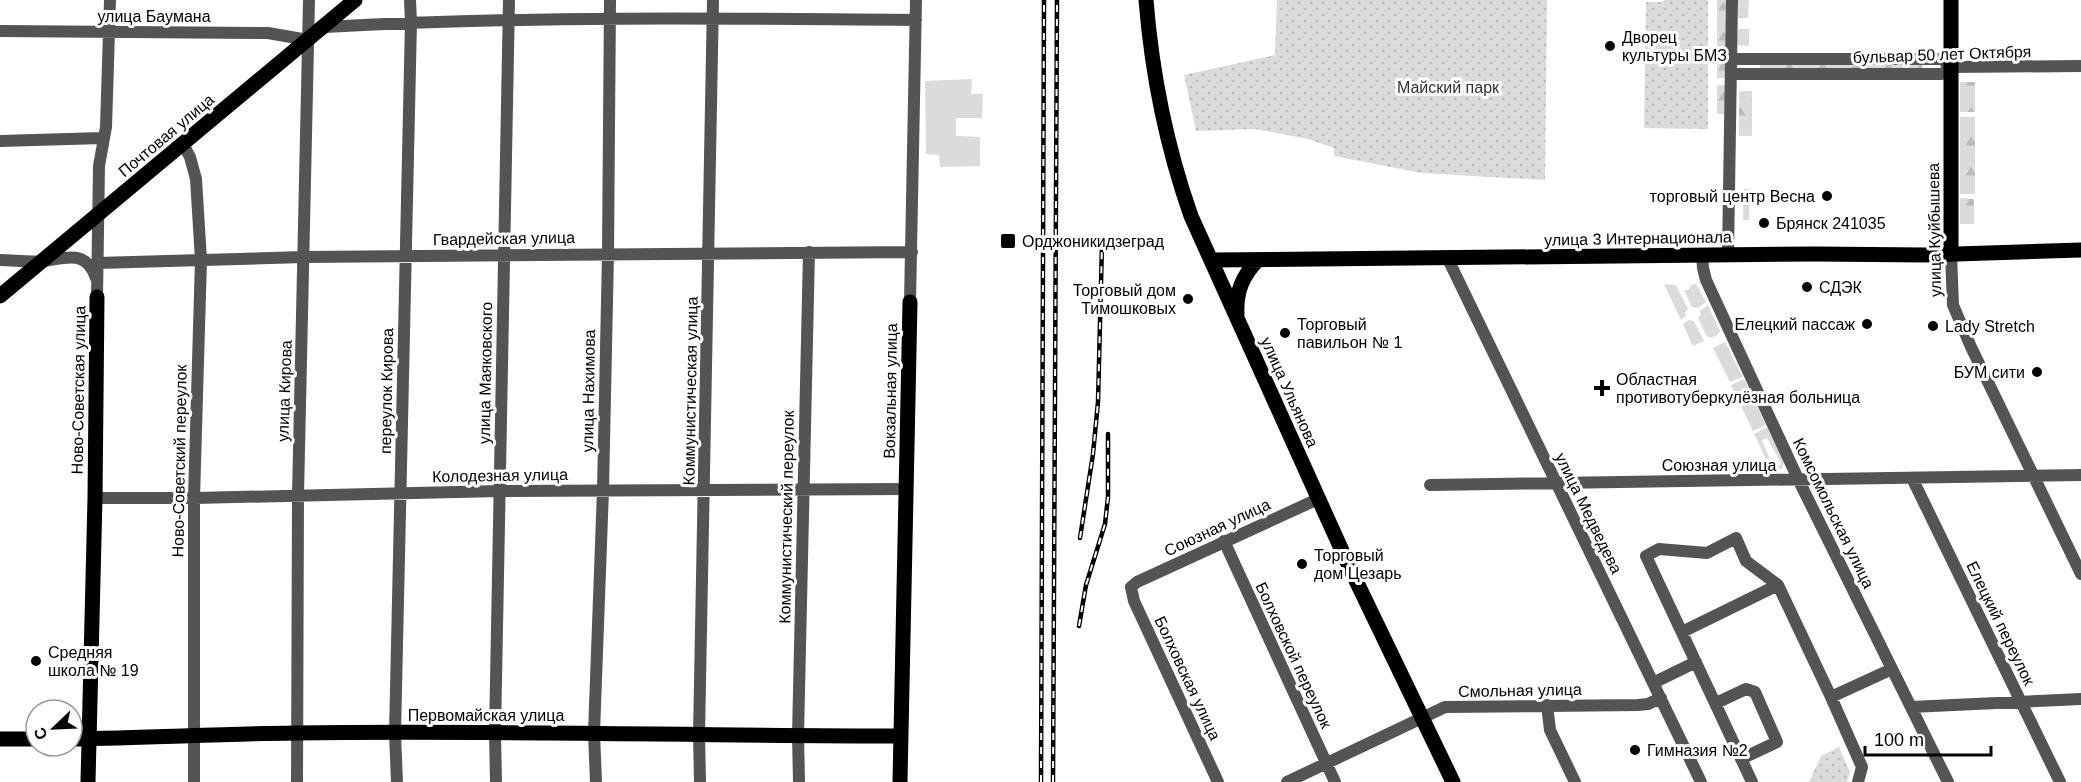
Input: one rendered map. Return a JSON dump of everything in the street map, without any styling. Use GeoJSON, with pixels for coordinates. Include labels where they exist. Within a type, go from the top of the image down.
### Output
{"type":"FeatureCollection","features":[{"type":"Feature","properties":{"kind":"main road","name":"Почтовая улица"},"geometry":{"type":"LineString","coordinates":[[0,296],[355,0]]}},
{"type":"Feature","properties":{"kind":"main road","name":"улица Ульянова"},"geometry":{"type":"LineString","coordinates":[[1146,0],[1162,117],[1191,216],[1318,499],[1453,782]]}},
{"type":"Feature","properties":{"kind":"main road","name":"улица Куйбышева"},"geometry":{"type":"LineString","coordinates":[[1951,0],[1951,254]]}},
{"type":"Feature","properties":{"kind":"main road","name":"улица 3 Интернационала"},"geometry":{"type":"LineString","coordinates":[[1211,260],[1951,254],[2081,250]]}},
{"type":"Feature","properties":{"kind":"main road"},"geometry":{"type":"LineString","coordinates":[[1237,317],[1241,283],[1258,260]]}},
{"type":"Feature","properties":{"kind":"main road","name":"Ново-Советская улица"},"geometry":{"type":"LineString","coordinates":[[88,782],[98,289]]}},
{"type":"Feature","properties":{"kind":"main road","name":"Вокзальная улица"},"geometry":{"type":"LineString","coordinates":[[900,782],[899,736],[910,302]]}},
{"type":"Feature","properties":{"kind":"main road","name":"Первомайская улица"},"geometry":{"type":"LineString","coordinates":[[84,739],[296,733],[899,736]]}},
{"type":"Feature","properties":{"kind":"main road"},"geometry":{"type":"LineString","coordinates":[[0,739],[24,739]]}},
{"type":"Feature","properties":{"kind":"street","name":"Ново-Советская улица"},"geometry":{"type":"LineString","coordinates":[[98,289],[99,166],[106,127],[110,0]]}},
{"type":"Feature","properties":{"kind":"street","name":"улица Кирова"},"geometry":{"type":"LineString","coordinates":[[297,782],[298,495],[309,0]]}},
{"type":"Feature","properties":{"kind":"street","name":"переулок Кирова"},"geometry":{"type":"LineString","coordinates":[[397,782],[395,734],[410,0]]}},
{"type":"Feature","properties":{"kind":"street","name":"улица Маяковского"},"geometry":{"type":"LineString","coordinates":[[496,782],[495,733],[509,0]]}},
{"type":"Feature","properties":{"kind":"street","name":"улица Нахимова"},"geometry":{"type":"LineString","coordinates":[[596,782],[594,733],[603,490],[610,0]]}},
{"type":"Feature","properties":{"kind":"street","name":"Коммунистическая улица"},"geometry":{"type":"LineString","coordinates":[[700,782],[713,0]]}},
{"type":"Feature","properties":{"kind":"street","name":"Вокзальная улица"},"geometry":{"type":"LineString","coordinates":[[910,302],[916,0]]}},
{"type":"Feature","properties":{"kind":"street"},"geometry":{"type":"LineString","coordinates":[[1728,255],[1732,0]]}},
{"type":"Feature","properties":{"kind":"street"},"geometry":{"type":"LineString","coordinates":[[325,27],[508,19],[915,20]]}},
{"type":"Feature","properties":{"kind":"street","name":"улица Баумана"},"geometry":{"type":"LineString","coordinates":[[0,31],[268,33],[308,40]]}},
{"type":"Feature","properties":{"kind":"street"},"geometry":{"type":"LineString","coordinates":[[1732,59],[1942,59],[1951,67]]}},
{"type":"Feature","properties":{"kind":"street","name":"бульвар 50 лет Октября"},"geometry":{"type":"LineString","coordinates":[[1731,74],[1942,74],[1951,67],[2081,66]]}},
{"type":"Feature","properties":{"kind":"street"},"geometry":{"type":"LineString","coordinates":[[0,141],[103,138]]}},
{"type":"Feature","properties":{"kind":"street","name":"Ново-Советский переулок"},"geometry":{"type":"LineString","coordinates":[[183,144],[190,157],[196,179],[201,260],[194,498],[192,736],[194,782]]}},
{"type":"Feature","properties":{"kind":"street","name":"Коммунистический переулок"},"geometry":{"type":"LineString","coordinates":[[799,782],[798,735],[809,252]]}},
{"type":"Feature","properties":{"kind":"street","name":"Гвардейская улица"},"geometry":{"type":"LineString","coordinates":[[98,263],[304,257],[912,252]]}},
{"type":"Feature","properties":{"kind":"street","name":"улица Куйбышева"},"geometry":{"type":"LineString","coordinates":[[1951,254],[1953,305],[2081,574]]}},
{"type":"Feature","properties":{"kind":"street","name":"Комсомольская улица"},"geometry":{"type":"LineString","coordinates":[[1702,255],[1706,280],[1799,481],[1948,782]]}},
{"type":"Feature","properties":{"kind":"street"},"geometry":{"type":"LineString","coordinates":[[0,260],[44,261],[58,257],[79,258],[90,265],[98,289]]}},
{"type":"Feature","properties":{"kind":"street","name":"улица Медведева"},"geometry":{"type":"LineString","coordinates":[[1447,257],[1701,782]]}},
{"type":"Feature","properties":{"kind":"street","name":"Союзная улица"},"geometry":{"type":"LineString","coordinates":[[1430,485],[2081,475]]}},
{"type":"Feature","properties":{"kind":"street","name":"Елецкий переулок"},"geometry":{"type":"LineString","coordinates":[[1912,478],[2060,782]]}},
{"type":"Feature","properties":{"kind":"street","name":"Колодезная улица"},"geometry":{"type":"LineString","coordinates":[[95,498],[500,491],[906,489]]}},
{"type":"Feature","properties":{"kind":"street","name":"Союзная улица"},"geometry":{"type":"LineString","coordinates":[[1131,587],[1137,582],[1318,499]]}},
{"type":"Feature","properties":{"kind":"street"},"geometry":{"type":"LineString","coordinates":[[1752,782],[1646,556],[1659,549],[1707,553],[1736,538],[1746,561],[1778,585],[1862,767],[1858,782]]}},
{"type":"Feature","properties":{"kind":"street","name":"Болховской переулок"},"geometry":{"type":"LineString","coordinates":[[1224,542],[1335,782]]}},
{"type":"Feature","properties":{"kind":"street"},"geometry":{"type":"LineString","coordinates":[[1682,632],[1778,585]]}},
{"type":"Feature","properties":{"kind":"street","name":"Болховская улица"},"geometry":{"type":"LineString","coordinates":[[1131,587],[1134,601],[1218,782]]}},
{"type":"Feature","properties":{"kind":"street"},"geometry":{"type":"LineString","coordinates":[[1653,683],[1696,663]]}},
{"type":"Feature","properties":{"kind":"street"},"geometry":{"type":"LineString","coordinates":[[1831,697],[1892,669]]}},
{"type":"Feature","properties":{"kind":"street"},"geometry":{"type":"LineString","coordinates":[[1716,703],[1746,689],[1755,692],[1777,742],[1741,759]]}},
{"type":"Feature","properties":{"kind":"street","name":"Смольная улица"},"geometry":{"type":"LineString","coordinates":[[1287,782],[1445,707],[1638,705],[1661,698]]}},
{"type":"Feature","properties":{"kind":"street"},"geometry":{"type":"LineString","coordinates":[[1911,707],[2081,699]]}},
{"type":"Feature","properties":{"kind":"street"},"geometry":{"type":"LineString","coordinates":[[1547,705],[1550,730],[1575,782]]}},
{"type":"Feature","properties":{"kind":"green space","name":"Майский парк"},"geometry":{"type":"Polygon","coordinates":[[[1277,0],[1547,0],[1545,180],[1421,173],[1334,156],[1334,148],[1308,139],[1255,129],[1196,131],[1184,75],[1275,55],[1277,0]]]}},
{"type":"Feature","properties":{"kind":"green space"},"geometry":{"type":"Polygon","coordinates":[[[1664,0],[1708,0],[1708,129],[1644,128],[1646,2],[1663,2],[1664,0]]]}},
{"type":"Feature","properties":{"kind":"green space"},"geometry":{"type":"Polygon","coordinates":[[[1717,0],[1726,0],[1726,47],[1717,47],[1717,0]]]}},
{"type":"Feature","properties":{"kind":"green space"},"geometry":{"type":"Polygon","coordinates":[[[1738,0],[1749,0],[1748,18],[1738,18],[1738,0]]]}},
{"type":"Feature","properties":{"kind":"green space"},"geometry":{"type":"Polygon","coordinates":[[[1738,29],[1749,29],[1749,46],[1737,45],[1738,29]]]}},
{"type":"Feature","properties":{"kind":"green space"},"geometry":{"type":"Polygon","coordinates":[[[1717,55],[1726,55],[1726,78],[1717,78],[1717,55]]]}},
{"type":"Feature","properties":{"kind":"green space"},"geometry":{"type":"Polygon","coordinates":[[[1760,63],[1922,64],[1922,69],[1760,69],[1760,63]]]}},
{"type":"Feature","properties":{"kind":"green space"},"geometry":{"type":"Polygon","coordinates":[[[972,79],[971,94],[983,94],[982,118],[956,118],[956,136],[980,137],[980,166],[940,167],[939,155],[926,154],[925,81],[972,79]]]}},
{"type":"Feature","properties":{"kind":"green space"},"geometry":{"type":"Polygon","coordinates":[[[1960,82],[1975,82],[1975,112],[1960,112],[1960,82]]]}},
{"type":"Feature","properties":{"kind":"green space"},"geometry":{"type":"Polygon","coordinates":[[[1717,85],[1725,85],[1725,114],[1717,114],[1717,85]]]}},
{"type":"Feature","properties":{"kind":"green space"},"geometry":{"type":"Polygon","coordinates":[[[1739,91],[1752,91],[1752,136],[1739,136],[1739,91]]]}},
{"type":"Feature","properties":{"kind":"green space"},"geometry":{"type":"Polygon","coordinates":[[[1960,117],[1975,117],[1975,194],[1960,194],[1960,117]]]}},
{"type":"Feature","properties":{"kind":"green space"},"geometry":{"type":"Polygon","coordinates":[[[1744,189],[1750,189],[1749,220],[1743,220],[1744,189]]]}},
{"type":"Feature","properties":{"kind":"green space"},"geometry":{"type":"Polygon","coordinates":[[[1960,198],[1974,199],[1974,224],[1960,224],[1960,198]]]}},
{"type":"Feature","properties":{"kind":"green space"},"geometry":{"type":"Polygon","coordinates":[[[1664,284],[1676,285],[1688,309],[1685,312],[1686,316],[1681,320],[1664,284]]]}},
{"type":"Feature","properties":{"kind":"green space"},"geometry":{"type":"Polygon","coordinates":[[[1696,284],[1706,302],[1698,308],[1692,307],[1684,290],[1696,284]]]}},
{"type":"Feature","properties":{"kind":"green space"},"geometry":{"type":"Polygon","coordinates":[[[1708,305],[1720,331],[1711,337],[1707,337],[1698,318],[1701,315],[1700,311],[1708,305]]]}},
{"type":"Feature","properties":{"kind":"green space"},"geometry":{"type":"Polygon","coordinates":[[[1689,320],[1694,321],[1704,341],[1693,346],[1683,324],[1689,320]]]}},
{"type":"Feature","properties":{"kind":"green space"},"geometry":{"type":"Polygon","coordinates":[[[1725,342],[1743,377],[1730,382],[1713,348],[1725,342]]]}},
{"type":"Feature","properties":{"kind":"green space"},"geometry":{"type":"Polygon","coordinates":[[[1744,379],[1766,425],[1753,431],[1731,385],[1744,379]]]}},
{"type":"Feature","properties":{"kind":"green space"},"geometry":{"type":"Polygon","coordinates":[[[1767,427],[1784,462],[1782,468],[1777,471],[1770,467],[1754,434],[1767,427]],[[1767,438],[1762,440],[1772,465],[1777,468],[1781,463],[1767,438]]]}},
{"type":"Feature","properties":{"kind":"green space"},"geometry":{"type":"Polygon","coordinates":[[[1839,747],[1850,772],[1847,782],[1809,782],[1821,756],[1839,747]]]}},
{"type":"Feature","properties":{"kind":"railway"},"geometry":{"type":"LineString","coordinates":[[1041,782],[1044,0]]}},
{"type":"Feature","properties":{"kind":"railway"},"geometry":{"type":"LineString","coordinates":[[1053,782],[1057,0]]}},
{"type":"Feature","properties":{"kind":"railway"},"geometry":{"type":"LineString","coordinates":[[1080,538],[1093,454],[1098,402],[1102,244]]}},
{"type":"Feature","properties":{"kind":"railway"},"geometry":{"type":"LineString","coordinates":[[1079,626],[1086,585],[1105,524],[1108,497],[1108,434]]}},
{"type":"Feature","properties":{"kind":"place","name":"Дворец культуры БМЗ"},"geometry":{"type":"Point","coordinates":[1610,46]}},
{"type":"Feature","properties":{"kind":"place","name":"торговый центр Весна"},"geometry":{"type":"Point","coordinates":[1827,196]}},
{"type":"Feature","properties":{"kind":"place","name":"Брянск 241035"},"geometry":{"type":"Point","coordinates":[1764,223]}},
{"type":"Feature","properties":{"kind":"place","name":"Орджоникидзеград"},"geometry":{"type":"Point","coordinates":[1008,241]}},
{"type":"Feature","properties":{"kind":"place","name":"СДЭК"},"geometry":{"type":"Point","coordinates":[1807,287]}},
{"type":"Feature","properties":{"kind":"place","name":"Торговый дом Тимошковых"},"geometry":{"type":"Point","coordinates":[1188,299]}},
{"type":"Feature","properties":{"kind":"place","name":"Елецкий пассаж"},"geometry":{"type":"Point","coordinates":[1867,324]}},
{"type":"Feature","properties":{"kind":"place","name":"Lady Stretch"},"geometry":{"type":"Point","coordinates":[1933,326]}},
{"type":"Feature","properties":{"kind":"place","name":"Торговый павильон № 1"},"geometry":{"type":"Point","coordinates":[1285,333]}},
{"type":"Feature","properties":{"kind":"place","name":"БУМ сити"},"geometry":{"type":"Point","coordinates":[2037,372]}},
{"type":"Feature","properties":{"kind":"place","name":"Областная противотуберкулёзная больница"},"geometry":{"type":"Point","coordinates":[1602,388]}},
{"type":"Feature","properties":{"kind":"place","name":"Торговый дом Цезарь"},"geometry":{"type":"Point","coordinates":[1302,564]}},
{"type":"Feature","properties":{"kind":"place","name":"Средняя школа № 19"},"geometry":{"type":"Point","coordinates":[36,661]}},
{"type":"Feature","properties":{"kind":"place","name":"Гимназия №2"},"geometry":{"type":"Point","coordinates":[1635,750]}}]}
